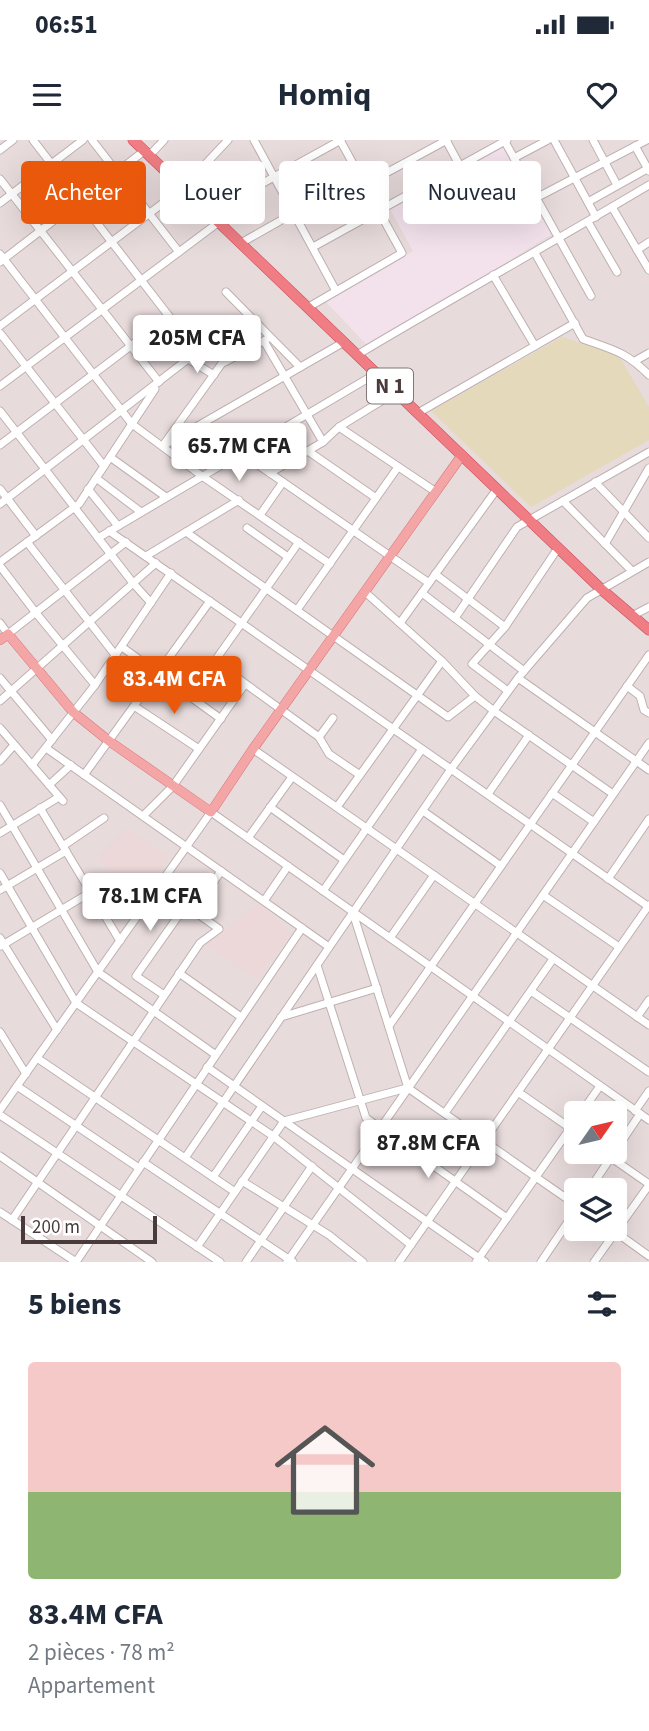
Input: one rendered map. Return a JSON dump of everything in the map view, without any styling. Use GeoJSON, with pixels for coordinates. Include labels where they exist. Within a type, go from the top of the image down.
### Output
{"type":"FeatureCollection","features":[{"type":"Feature","properties":{"kind":"highway","name":"N 1"},"geometry":{"type":"LineString","coordinates":[[133,140],[160,166]]}},
{"type":"Feature","properties":{"kind":"highway","name":"N 1"},"geometry":{"type":"LineString","coordinates":[[221,224],[601,589],[649,630]]}},
{"type":"Feature","properties":{"kind":"main road"},"geometry":{"type":"LineString","coordinates":[[0,640],[9,634],[73,712],[108,741],[211,812],[462,455]]}},
{"type":"Feature","properties":{"kind":"street"},"geometry":{"type":"LineString","coordinates":[[0,150],[13,140]]}},
{"type":"Feature","properties":{"kind":"street"},"geometry":{"type":"LineString","coordinates":[[33,140],[49,161]]}},
{"type":"Feature","properties":{"kind":"street"},"geometry":{"type":"LineString","coordinates":[[55,161],[83,140]]}},
{"type":"Feature","properties":{"kind":"street"},"geometry":{"type":"LineString","coordinates":[[92,140],[108,161]]}},
{"type":"Feature","properties":{"kind":"street"},"geometry":{"type":"LineString","coordinates":[[134,161],[164,140]]}},
{"type":"Feature","properties":{"kind":"street"},"geometry":{"type":"LineString","coordinates":[[215,140],[222,147]]}},
{"type":"Feature","properties":{"kind":"street"},"geometry":{"type":"LineString","coordinates":[[209,161],[229,140]]}},
{"type":"Feature","properties":{"kind":"street"},"geometry":{"type":"LineString","coordinates":[[254,140],[279,186]]}},
{"type":"Feature","properties":{"kind":"street"},"geometry":{"type":"LineString","coordinates":[[265,182],[340,140],[351,161]]}},
{"type":"Feature","properties":{"kind":"street"},"geometry":{"type":"LineString","coordinates":[[389,171],[446,140],[457,161]]}},
{"type":"Feature","properties":{"kind":"street"},"geometry":{"type":"LineString","coordinates":[[514,158],[548,140]]}},
{"type":"Feature","properties":{"kind":"street"},"geometry":{"type":"LineString","coordinates":[[554,140],[596,217]]}},
{"type":"Feature","properties":{"kind":"street"},"geometry":{"type":"LineString","coordinates":[[593,140],[617,185]]}},
{"type":"Feature","properties":{"kind":"street"},"geometry":{"type":"LineString","coordinates":[[541,195],[647,140]]}},
{"type":"Feature","properties":{"kind":"street"},"geometry":{"type":"LineString","coordinates":[[469,161],[505,141],[516,161]]}},
{"type":"Feature","properties":{"kind":"street"},"geometry":{"type":"LineString","coordinates":[[588,202],[648,170],[635,146]]}},
{"type":"Feature","properties":{"kind":"street"},"geometry":{"type":"LineString","coordinates":[[0,179],[159,382]]}},
{"type":"Feature","properties":{"kind":"street"},"geometry":{"type":"LineString","coordinates":[[0,203],[21,187]]}},
{"type":"Feature","properties":{"kind":"street"},"geometry":{"type":"LineString","coordinates":[[357,355],[647,187],[649,197]]}},
{"type":"Feature","properties":{"kind":"street"},"geometry":{"type":"LineString","coordinates":[[0,326],[160,206]]}},
{"type":"Feature","properties":{"kind":"street"},"geometry":{"type":"LineString","coordinates":[[541,207],[591,296]]}},
{"type":"Feature","properties":{"kind":"street"},"geometry":{"type":"LineString","coordinates":[[612,207],[649,270]]}},
{"type":"Feature","properties":{"kind":"street"},"geometry":{"type":"LineString","coordinates":[[146,210],[179,252]]}},
{"type":"Feature","properties":{"kind":"street"},"geometry":{"type":"LineString","coordinates":[[240,243],[279,221]]}},
{"type":"Feature","properties":{"kind":"street"},"geometry":{"type":"LineString","coordinates":[[588,222],[617,272]]}},
{"type":"Feature","properties":{"kind":"street"},"geometry":{"type":"LineString","coordinates":[[48,224],[1,258],[132,424],[330,564]]}},
{"type":"Feature","properties":{"kind":"street"},"geometry":{"type":"LineString","coordinates":[[97,224],[185,337]]}},
{"type":"Feature","properties":{"kind":"street"},"geometry":{"type":"LineString","coordinates":[[0,386],[216,224]]}},
{"type":"Feature","properties":{"kind":"street"},"geometry":{"type":"LineString","coordinates":[[300,224],[336,291]]}},
{"type":"Feature","properties":{"kind":"street"},"geometry":{"type":"LineString","coordinates":[[313,247],[355,224]]}},
{"type":"Feature","properties":{"kind":"street"},"geometry":{"type":"LineString","coordinates":[[307,308],[402,253],[386,224]]}},
{"type":"Feature","properties":{"kind":"street"},"geometry":{"type":"LineString","coordinates":[[637,250],[649,242]]}},
{"type":"Feature","properties":{"kind":"street"},"geometry":{"type":"LineString","coordinates":[[535,253],[583,340],[622,352],[649,376]]}},
{"type":"Feature","properties":{"kind":"street"},"geometry":{"type":"LineString","coordinates":[[493,275],[534,346]]}},
{"type":"Feature","properties":{"kind":"street"},"geometry":{"type":"LineString","coordinates":[[226,292],[267,339],[284,376],[323,442]]}},
{"type":"Feature","properties":{"kind":"street"},"geometry":{"type":"LineString","coordinates":[[0,445],[169,317]]}},
{"type":"Feature","properties":{"kind":"street"},"geometry":{"type":"LineString","coordinates":[[163,446],[253,320]]}},
{"type":"Feature","properties":{"kind":"street"},"geometry":{"type":"LineString","coordinates":[[418,413],[575,323]]}},
{"type":"Feature","properties":{"kind":"street"},"geometry":{"type":"LineString","coordinates":[[0,333],[104,466]]}},
{"type":"Feature","properties":{"kind":"street"},"geometry":{"type":"LineString","coordinates":[[222,363],[267,339]]}},
{"type":"Feature","properties":{"kind":"street"},"geometry":{"type":"LineString","coordinates":[[267,339],[300,367]]}},
{"type":"Feature","properties":{"kind":"street"},"geometry":{"type":"LineString","coordinates":[[163,446],[344,342]]}},
{"type":"Feature","properties":{"kind":"street"},"geometry":{"type":"LineString","coordinates":[[635,361],[649,353]]}},
{"type":"Feature","properties":{"kind":"street"},"geometry":{"type":"LineString","coordinates":[[0,504],[188,359],[214,375]]}},
{"type":"Feature","properties":{"kind":"street"},"geometry":{"type":"LineString","coordinates":[[97,538],[377,373]]}},
{"type":"Feature","properties":{"kind":"street"},"geometry":{"type":"LineString","coordinates":[[95,685],[0,564],[79,504],[159,382]]}},
{"type":"Feature","properties":{"kind":"street"},"geometry":{"type":"LineString","coordinates":[[270,473],[323,442],[339,427],[396,392]]}},
{"type":"Feature","properties":{"kind":"street"},"geometry":{"type":"LineString","coordinates":[[0,411],[97,538],[151,603]]}},
{"type":"Feature","properties":{"kind":"street"},"geometry":{"type":"LineString","coordinates":[[339,427],[436,492]]}},
{"type":"Feature","properties":{"kind":"street"},"geometry":{"type":"LineString","coordinates":[[308,451],[376,498]]}},
{"type":"Feature","properties":{"kind":"street"},"geometry":{"type":"LineString","coordinates":[[241,453],[429,583]]}},
{"type":"Feature","properties":{"kind":"street"},"geometry":{"type":"LineString","coordinates":[[455,618],[517,527],[648,454]]}},
{"type":"Feature","properties":{"kind":"street"},"geometry":{"type":"LineString","coordinates":[[110,457],[166,497]]}},
{"type":"Feature","properties":{"kind":"street"},"geometry":{"type":"LineString","coordinates":[[297,610],[398,467]]}},
{"type":"Feature","properties":{"kind":"street"},"geometry":{"type":"LineString","coordinates":[[605,544],[649,467]]}},
{"type":"Feature","properties":{"kind":"street"},"geometry":{"type":"LineString","coordinates":[[96,478],[141,512]]}},
{"type":"Feature","properties":{"kind":"street"},"geometry":{"type":"LineString","coordinates":[[260,515],[283,482]]}},
{"type":"Feature","properties":{"kind":"street"},"geometry":{"type":"LineString","coordinates":[[595,482],[649,538]]}},
{"type":"Feature","properties":{"kind":"street"},"geometry":{"type":"LineString","coordinates":[[0,489],[36,536]]}},
{"type":"Feature","properties":{"kind":"street"},"geometry":{"type":"LineString","coordinates":[[88,489],[118,526]]}},
{"type":"Feature","properties":{"kind":"street"},"geometry":{"type":"LineString","coordinates":[[400,623],[497,489]]}},
{"type":"Feature","properties":{"kind":"street"},"geometry":{"type":"LineString","coordinates":[[146,556],[239,500]]}},
{"type":"Feature","properties":{"kind":"street"},"geometry":{"type":"LineString","coordinates":[[563,500],[632,571]]}},
{"type":"Feature","properties":{"kind":"street"},"geometry":{"type":"LineString","coordinates":[[247,528],[288,557]]}},
{"type":"Feature","properties":{"kind":"street"},"geometry":{"type":"LineString","coordinates":[[109,531],[649,906],[399,1262]]}},
{"type":"Feature","properties":{"kind":"street"},"geometry":{"type":"LineString","coordinates":[[186,532],[448,716],[475,696]]}},
{"type":"Feature","properties":{"kind":"street"},"geometry":{"type":"LineString","coordinates":[[27,542],[116,656]]}},
{"type":"Feature","properties":{"kind":"street"},"geometry":{"type":"LineString","coordinates":[[0,623],[9,634],[126,542]]}},
{"type":"Feature","properties":{"kind":"street"},"geometry":{"type":"LineString","coordinates":[[190,696],[299,542]]}},
{"type":"Feature","properties":{"kind":"street"},"geometry":{"type":"LineString","coordinates":[[508,691],[472,664],[505,626],[558,548]]}},
{"type":"Feature","properties":{"kind":"street"},"geometry":{"type":"LineString","coordinates":[[185,1158],[451,769],[521,674],[587,598],[649,562]]}},
{"type":"Feature","properties":{"kind":"street"},"geometry":{"type":"LineString","coordinates":[[0,701],[156,563]]}},
{"type":"Feature","properties":{"kind":"street"},"geometry":{"type":"LineString","coordinates":[[32,765],[116,656],[171,573]]}},
{"type":"Feature","properties":{"kind":"street"},"geometry":{"type":"LineString","coordinates":[[435,574],[505,626]]}},
{"type":"Feature","properties":{"kind":"street"},"geometry":{"type":"LineString","coordinates":[[365,592],[475,696],[614,794]]}},
{"type":"Feature","properties":{"kind":"street"},"geometry":{"type":"LineString","coordinates":[[422,593],[489,644],[521,674],[595,732],[649,770]]}},
{"type":"Feature","properties":{"kind":"street"},"geometry":{"type":"LineString","coordinates":[[84,775],[210,601]]}},
{"type":"Feature","properties":{"kind":"street"},"geometry":{"type":"LineString","coordinates":[[632,616],[649,607]]}},
{"type":"Feature","properties":{"kind":"street"},"geometry":{"type":"LineString","coordinates":[[122,647],[221,719]]}},
{"type":"Feature","properties":{"kind":"street"},"geometry":{"type":"LineString","coordinates":[[389,1026],[649,654]]}},
{"type":"Feature","properties":{"kind":"street"},"geometry":{"type":"LineString","coordinates":[[214,662],[319,737],[329,754],[360,775]]}},
{"type":"Feature","properties":{"kind":"street"},"geometry":{"type":"LineString","coordinates":[[337,807],[442,662]]}},
{"type":"Feature","properties":{"kind":"street"},"geometry":{"type":"LineString","coordinates":[[0,678],[52,740]]}},
{"type":"Feature","properties":{"kind":"street"},"geometry":{"type":"LineString","coordinates":[[143,816],[173,786],[245,684]]}},
{"type":"Feature","properties":{"kind":"street"},"geometry":{"type":"LineString","coordinates":[[627,686],[640,696],[644,710],[649,713]]}},
{"type":"Feature","properties":{"kind":"street"},"geometry":{"type":"LineString","coordinates":[[134,706],[199,750]]}},
{"type":"Feature","properties":{"kind":"street"},"geometry":{"type":"LineString","coordinates":[[319,737],[333,718]]}},
{"type":"Feature","properties":{"kind":"street"},"geometry":{"type":"LineString","coordinates":[[0,728],[61,799],[40,808],[0,833]]}},
{"type":"Feature","properties":{"kind":"street"},"geometry":{"type":"LineString","coordinates":[[488,794],[529,735]]}},
{"type":"Feature","properties":{"kind":"street"},"geometry":{"type":"LineString","coordinates":[[17,1086],[76,1126],[220,1213],[289,1261],[649,743]]}},
{"type":"Feature","properties":{"kind":"street"},"geometry":{"type":"LineString","coordinates":[[0,761],[14,745]]}},
{"type":"Feature","properties":{"kind":"street"},"geometry":{"type":"LineString","coordinates":[[46,748],[329,947]]}},
{"type":"Feature","properties":{"kind":"street"},"geometry":{"type":"LineString","coordinates":[[253,749],[649,1025]]}},
{"type":"Feature","properties":{"kind":"street"},"geometry":{"type":"LineString","coordinates":[[323,891],[422,749]]}},
{"type":"Feature","properties":{"kind":"street"},"geometry":{"type":"LineString","coordinates":[[49,785],[71,765]]}},
{"type":"Feature","properties":{"kind":"street"},"geometry":{"type":"LineString","coordinates":[[248,838],[292,777]]}},
{"type":"Feature","properties":{"kind":"street"},"geometry":{"type":"LineString","coordinates":[[552,793],[594,822]]}},
{"type":"Feature","properties":{"kind":"street"},"geometry":{"type":"LineString","coordinates":[[0,805],[98,972],[216,1055]]}},
{"type":"Feature","properties":{"kind":"street"},"geometry":{"type":"LineString","coordinates":[[270,807],[344,860]]}},
{"type":"Feature","properties":{"kind":"street"},"geometry":{"type":"LineString","coordinates":[[40,808],[120,941]]}},
{"type":"Feature","properties":{"kind":"street"},"geometry":{"type":"LineString","coordinates":[[423,811],[501,866]]}},
{"type":"Feature","properties":{"kind":"street"},"geometry":{"type":"LineString","coordinates":[[220,1262],[0,1113],[211,812],[649,1121]]}},
{"type":"Feature","properties":{"kind":"street"},"geometry":{"type":"LineString","coordinates":[[4,888],[37,868],[104,818]]}},
{"type":"Feature","properties":{"kind":"street"},"geometry":{"type":"LineString","coordinates":[[608,879],[649,820]]}},
{"type":"Feature","properties":{"kind":"street"},"geometry":{"type":"LineString","coordinates":[[264,901],[288,866]]}},
{"type":"Feature","properties":{"kind":"street"},"geometry":{"type":"LineString","coordinates":[[194,911],[221,871]]}},
{"type":"Feature","properties":{"kind":"street"},"geometry":{"type":"LineString","coordinates":[[0,873],[4,888],[32,927],[76,1003],[273,1136],[411,1245]]}},
{"type":"Feature","properties":{"kind":"street"},"geometry":{"type":"LineString","coordinates":[[390,938],[434,875]]}},
{"type":"Feature","properties":{"kind":"street"},"geometry":{"type":"LineString","coordinates":[[12,1220],[200,943],[219,929],[159,886]]}},
{"type":"Feature","properties":{"kind":"street"},"geometry":{"type":"LineString","coordinates":[[57,1030],[1,943],[90,892]]}},
{"type":"Feature","properties":{"kind":"street"},"geometry":{"type":"LineString","coordinates":[[543,895],[620,947]]}},
{"type":"Feature","properties":{"kind":"street"},"geometry":{"type":"LineString","coordinates":[[164,995],[136,976],[186,905]]}},
{"type":"Feature","properties":{"kind":"street"},"geometry":{"type":"LineString","coordinates":[[353,912],[408,1088],[564,1197]]}},
{"type":"Feature","properties":{"kind":"street"},"geometry":{"type":"LineString","coordinates":[[0,1212],[76,1262],[302,928]]}},
{"type":"Feature","properties":{"kind":"street"},"geometry":{"type":"LineString","coordinates":[[444,1113],[553,958]]}},
{"type":"Feature","properties":{"kind":"street"},"geometry":{"type":"LineString","coordinates":[[317,965],[366,1118],[507,1218]]}},
{"type":"Feature","properties":{"kind":"street"},"geometry":{"type":"LineString","coordinates":[[179,973],[241,1017]]}},
{"type":"Feature","properties":{"kind":"street"},"geometry":{"type":"LineString","coordinates":[[281,1017],[377,988]]}},
{"type":"Feature","properties":{"kind":"street"},"geometry":{"type":"LineString","coordinates":[[531,991],[649,1072]]}},
{"type":"Feature","properties":{"kind":"street"},"geometry":{"type":"LineString","coordinates":[[637,1017],[649,1000]]}},
{"type":"Feature","properties":{"kind":"street"},"geometry":{"type":"LineString","coordinates":[[0,1032],[26,1074]]}},
{"type":"Feature","properties":{"kind":"street"},"geometry":{"type":"LineString","coordinates":[[37,1058],[235,1192]]}},
{"type":"Feature","properties":{"kind":"street"},"geometry":{"type":"LineString","coordinates":[[207,1067],[480,1261],[507,1218],[564,1141]]}},
{"type":"Feature","properties":{"kind":"street"},"geometry":{"type":"LineString","coordinates":[[589,1101],[600,1086]]}},
{"type":"Feature","properties":{"kind":"street"},"geometry":{"type":"LineString","coordinates":[[197,1247],[284,1121],[408,1088]]}},
{"type":"Feature","properties":{"kind":"street"},"geometry":{"type":"LineString","coordinates":[[627,1130],[649,1091]]}},
{"type":"Feature","properties":{"kind":"street"},"geometry":{"type":"LineString","coordinates":[[518,1092],[564,1124]]}},
{"type":"Feature","properties":{"kind":"street"},"geometry":{"type":"LineString","coordinates":[[213,1177],[262,1105]]}},
{"type":"Feature","properties":{"kind":"street"},"geometry":{"type":"LineString","coordinates":[[0,1156],[152,1262]]}},
{"type":"Feature","properties":{"kind":"street"},"geometry":{"type":"LineString","coordinates":[[621,1164],[649,1184],[627,1212]]}},
{"type":"Feature","properties":{"kind":"street"},"geometry":{"type":"LineString","coordinates":[[246,1262],[312,1166]]}},
{"type":"Feature","properties":{"kind":"street"},"geometry":{"type":"LineString","coordinates":[[242,1181],[329,1234],[363,1262]]}},
{"type":"Feature","properties":{"kind":"street"},"geometry":{"type":"LineString","coordinates":[[541,1262],[564,1228]]}},
{"type":"Feature","properties":{"kind":"street"},"geometry":{"type":"LineString","coordinates":[[627,1240],[649,1256]]}},
{"type":"Feature","properties":{"kind":"street"},"geometry":{"type":"LineString","coordinates":[[594,1262],[606,1241]]}},
{"type":"Feature","properties":{"kind":"shaded area"},"geometry":{"type":"Polygon","coordinates":[[[0,140],[649,140],[649,1262],[0,1262],[0,140]]]}},
{"type":"Feature","properties":{"kind":"shaded area"},"geometry":{"type":"Polygon","coordinates":[[[503,145],[512,161],[475,161],[503,145]]]}},
{"type":"Feature","properties":{"kind":"shaded area"},"geometry":{"type":"Polygon","coordinates":[[[403,202],[403,224],[541,224],[541,214],[552,234],[367,345],[325,301],[413,251],[390,209],[403,202]]]}},
{"type":"Feature","properties":{"kind":"shaded area"},"geometry":{"type":"Polygon","coordinates":[[[562,337],[619,356],[649,407],[649,440],[531,507],[431,411],[562,337]]]}},
{"type":"Feature","properties":{"kind":"shaded area"},"geometry":{"type":"Polygon","coordinates":[[[127,828],[169,856],[135,905],[97,857],[127,828]]]}},
{"type":"Feature","properties":{"kind":"shaded area"},"geometry":{"type":"Polygon","coordinates":[[[258,903],[291,934],[256,980],[204,944],[258,903]]]}}]}
